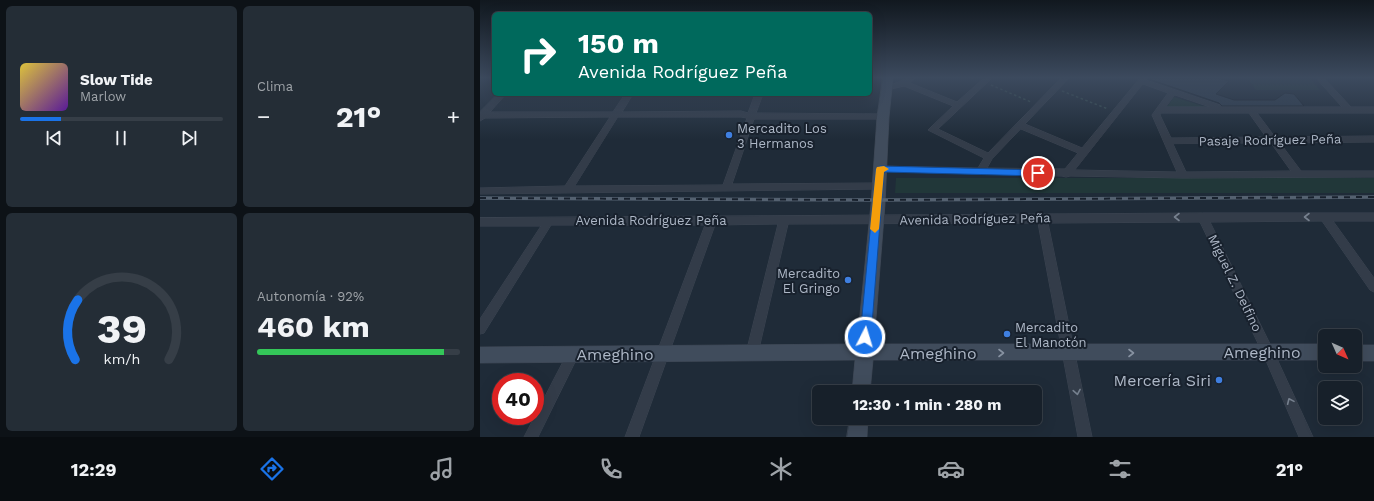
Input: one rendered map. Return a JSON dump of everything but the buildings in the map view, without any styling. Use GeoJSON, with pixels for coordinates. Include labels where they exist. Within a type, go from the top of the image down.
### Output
{"type":"FeatureCollection","features":[{"type":"Feature","properties":{"kind":"street"},"geometry":{"type":"LineString","coordinates":[[481,116],[498,98]]}},
{"type":"Feature","properties":{"kind":"street"},"geometry":{"type":"LineString","coordinates":[[567,191],[626,98]]}},
{"type":"Feature","properties":{"kind":"street"},"geometry":{"type":"LineString","coordinates":[[726,188],[757,98]]}},
{"type":"Feature","properties":{"kind":"street"},"geometry":{"type":"LineString","coordinates":[[862,385],[886,98]]}},
{"type":"Feature","properties":{"kind":"street"},"geometry":{"type":"LineString","coordinates":[[943,98],[957,106]]}},
{"type":"Feature","properties":{"kind":"street"},"geometry":{"type":"LineString","coordinates":[[965,98],[932,130],[989,157]]}},
{"type":"Feature","properties":{"kind":"street"},"geometry":{"type":"LineString","coordinates":[[981,171],[989,157],[1045,98]]}},
{"type":"Feature","properties":{"kind":"street"},"geometry":{"type":"LineString","coordinates":[[1066,174],[1127,98]]}},
{"type":"Feature","properties":{"kind":"street"},"geometry":{"type":"LineString","coordinates":[[1168,98],[1156,115],[1183,175]]}},
{"type":"Feature","properties":{"kind":"street"},"geometry":{"type":"LineString","coordinates":[[1191,98],[1225,110]]}},
{"type":"Feature","properties":{"kind":"street"},"geometry":{"type":"LineString","coordinates":[[1339,98],[1350,110]]}},
{"type":"Feature","properties":{"kind":"street"},"geometry":{"type":"LineString","coordinates":[[1159,110],[1374,110]]}},
{"type":"Feature","properties":{"kind":"street"},"geometry":{"type":"LineString","coordinates":[[1252,110],[1272,140],[1298,174]]}},
{"type":"Feature","properties":{"kind":"street"},"geometry":{"type":"LineString","coordinates":[[481,116],[741,114],[751,116],[883,117]]}},
{"type":"Feature","properties":{"kind":"street"},"geometry":{"type":"LineString","coordinates":[[1020,125],[1083,152]]}},
{"type":"Feature","properties":{"kind":"street","name":"Pasaje Rodríguez Peña"},"geometry":{"type":"LineString","coordinates":[[1167,141],[1374,139]]}},
{"type":"Feature","properties":{"kind":"street"},"geometry":{"type":"LineString","coordinates":[[880,169],[1066,174],[1374,174]]}},
{"type":"Feature","properties":{"kind":"street"},"geometry":{"type":"LineString","coordinates":[[480,191],[878,186]]}},
{"type":"Feature","properties":{"kind":"street","name":"Miguel Z. Delfino"},"geometry":{"type":"LineString","coordinates":[[1203,217],[1268,352],[1306,437]]}},
{"type":"Feature","properties":{"kind":"street"},"geometry":{"type":"LineString","coordinates":[[1325,217],[1374,287]]}},
{"type":"Feature","properties":{"kind":"street","name":"Avenida Rodríguez Peña"},"geometry":{"type":"LineString","coordinates":[[480,222],[1374,217]]}},
{"type":"Feature","properties":{"kind":"street"},"geometry":{"type":"LineString","coordinates":[[1042,218],[1070,354],[1085,437]]}},
{"type":"Feature","properties":{"kind":"street"},"geometry":{"type":"LineString","coordinates":[[632,437],[712,220]]}},
{"type":"Feature","properties":{"kind":"street"},"geometry":{"type":"LineString","coordinates":[[752,353],[784,220]]}},
{"type":"Feature","properties":{"kind":"street"},"geometry":{"type":"LineString","coordinates":[[480,329],[549,221]]}},
{"type":"Feature","properties":{"kind":"street","name":"Ameghino"},"geometry":{"type":"LineString","coordinates":[[480,355],[864,352],[1070,354],[1318,352]]}},
{"type":"Feature","properties":{"kind":"street"},"geometry":{"type":"LineString","coordinates":[[1362,353],[1374,353]]}},
{"type":"Feature","properties":{"kind":"street"},"geometry":{"type":"LineString","coordinates":[[531,437],[573,354]]}},
{"type":"Feature","properties":{"kind":"street"},"geometry":{"type":"LineString","coordinates":[[857,437],[858,425]]}},
{"type":"Feature","properties":{"kind":"path"},"geometry":{"type":"LineString","coordinates":[[1025,98],[1039,105]]}},
{"type":"Feature","properties":{"kind":"path"},"geometry":{"type":"LineString","coordinates":[[1081,98],[1116,112]]}},
{"type":"Feature","properties":{"kind":"green space"},"geometry":{"type":"Polygon","coordinates":[[[1173,98],[1178,98],[1209,108],[1166,108],[1173,98]]]}},
{"type":"Feature","properties":{"kind":"green space"},"geometry":{"type":"Polygon","coordinates":[[[896,178],[1374,178],[1374,193],[895,193],[896,178]]]}},
{"type":"Feature","properties":{"kind":"railway"},"geometry":{"type":"LineString","coordinates":[[480,198],[877,200],[1374,197]]}},
{"type":"Feature","properties":{"kind":"slow traffic"},"geometry":{"type":"LineString","coordinates":[[875,229],[880,169],[884,169]]}},
{"type":"Feature","properties":{"kind":"place","name":"Mercadito Los 3 Hermanos"},"geometry":{"type":"Point","coordinates":[729,135]}},
{"type":"Feature","properties":{"kind":"place","name":"Mercadito El Gringo"},"geometry":{"type":"Point","coordinates":[848,280]}},
{"type":"Feature","properties":{"kind":"place","name":"Mercadito El Manotón"},"geometry":{"type":"Point","coordinates":[1007,334]}},
{"type":"Feature","properties":{"kind":"place","name":"Mercería Siri"},"geometry":{"type":"Point","coordinates":[1219,380]}},
{"type":"Feature","properties":{"kind":"route"},"geometry":{"type":"LineString","coordinates":[[865,337],[880,169],[1038,173]]}}]}
